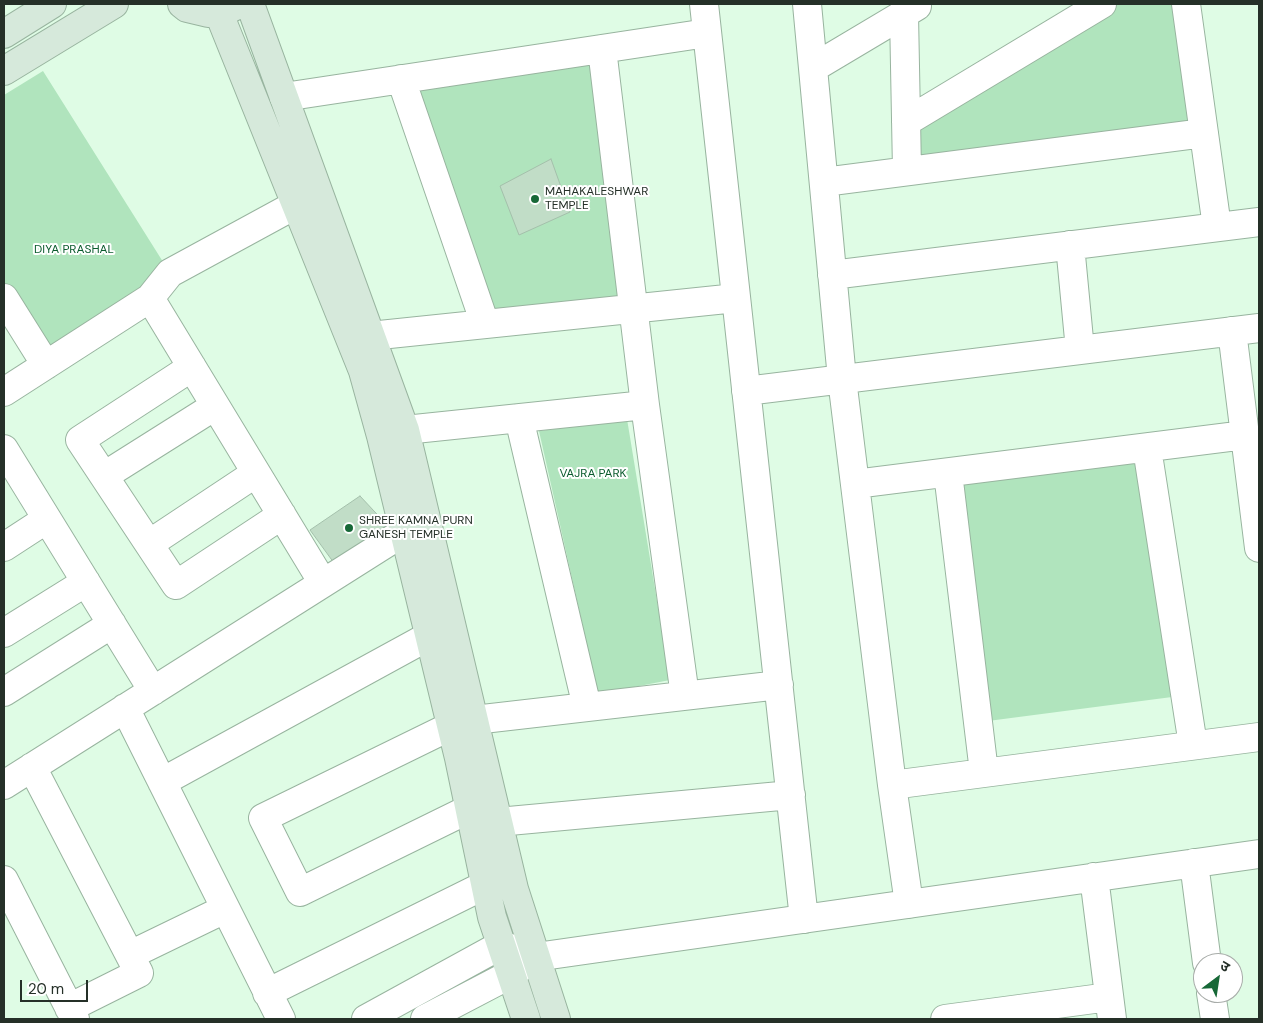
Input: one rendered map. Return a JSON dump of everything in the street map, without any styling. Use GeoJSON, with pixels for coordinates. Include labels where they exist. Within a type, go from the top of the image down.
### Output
{"type":"FeatureCollection","features":[{"type":"Feature","properties":{"kind":"street"},"geometry":{"type":"LineString","coordinates":[[4,71],[114,4]]}},
{"type":"Feature","properties":{"kind":"street"},"geometry":{"type":"LineString","coordinates":[[182,4],[187,8],[208,13],[228,8],[295,205],[362,370],[429,636],[498,822],[514,889],[556,1019]]}},
{"type":"Feature","properties":{"kind":"street"},"geometry":{"type":"LineString","coordinates":[[250,4],[405,430],[462,723],[469,809],[492,917],[526,1019]]}},
{"type":"Feature","properties":{"kind":"street"},"geometry":{"type":"LineString","coordinates":[[704,4],[804,919]]}},
{"type":"Feature","properties":{"kind":"street"},"geometry":{"type":"LineString","coordinates":[[807,4],[842,380],[892,785],[909,904]]}},
{"type":"Feature","properties":{"kind":"street"},"geometry":{"type":"LineString","coordinates":[[906,122],[1102,4]]}},
{"type":"Feature","properties":{"kind":"street"},"geometry":{"type":"LineString","coordinates":[[1186,4],[1217,227]]}},
{"type":"Feature","properties":{"kind":"street"},"geometry":{"type":"LineString","coordinates":[[4,34],[36,8]]}},
{"type":"Feature","properties":{"kind":"street"},"geometry":{"type":"LineString","coordinates":[[813,68],[912,9]]}},
{"type":"Feature","properties":{"kind":"street"},"geometry":{"type":"LineString","coordinates":[[907,171],[906,122],[912,9]]}},
{"type":"Feature","properties":{"kind":"street"},"geometry":{"type":"LineString","coordinates":[[284,97],[707,33]]}},
{"type":"Feature","properties":{"kind":"street"},"geometry":{"type":"LineString","coordinates":[[602,49],[635,308],[645,405],[685,696]]}},
{"type":"Feature","properties":{"kind":"street"},"geometry":{"type":"LineString","coordinates":[[401,79],[485,324]]}},
{"type":"Feature","properties":{"kind":"street"},"geometry":{"type":"LineString","coordinates":[[824,182],[1204,133]]}},
{"type":"Feature","properties":{"kind":"street"},"geometry":{"type":"LineString","coordinates":[[4,392],[150,298],[170,273],[295,205]]}},
{"type":"Feature","properties":{"kind":"street"},"geometry":{"type":"LineString","coordinates":[[832,275],[1259,222]]}},
{"type":"Feature","properties":{"kind":"street"},"geometry":{"type":"LineString","coordinates":[[1070,245],[1080,350]]}},
{"type":"Feature","properties":{"kind":"street"},"geometry":{"type":"LineString","coordinates":[[4,298],[46,365]]}},
{"type":"Feature","properties":{"kind":"street"},"geometry":{"type":"LineString","coordinates":[[150,298],[323,583]]}},
{"type":"Feature","properties":{"kind":"street"},"geometry":{"type":"LineString","coordinates":[[370,336],[736,298]]}},
{"type":"Feature","properties":{"kind":"street"},"geometry":{"type":"LineString","coordinates":[[746,391],[1259,328]]}},
{"type":"Feature","properties":{"kind":"street"},"geometry":{"type":"LineString","coordinates":[[1232,331],[1259,548]]}},
{"type":"Feature","properties":{"kind":"street"},"geometry":{"type":"LineString","coordinates":[[192,367],[80,440],[176,585],[282,515]]}},
{"type":"Feature","properties":{"kind":"street"},"geometry":{"type":"LineString","coordinates":[[405,430],[645,405]]}},
{"type":"Feature","properties":{"kind":"street"},"geometry":{"type":"LineString","coordinates":[[104,476],[216,406]]}},
{"type":"Feature","properties":{"kind":"street"},"geometry":{"type":"LineString","coordinates":[[519,418],[587,707]]}},
{"type":"Feature","properties":{"kind":"street"},"geometry":{"type":"LineString","coordinates":[[855,484],[1245,436]]}},
{"type":"Feature","properties":{"kind":"street"},"geometry":{"type":"LineString","coordinates":[[4,448],[12,482],[47,518],[153,691]]}},
{"type":"Feature","properties":{"kind":"street"},"geometry":{"type":"LineString","coordinates":[[1147,448],[1194,745]]}},
{"type":"Feature","properties":{"kind":"street"},"geometry":{"type":"LineString","coordinates":[[149,544],[256,473]]}},
{"type":"Feature","properties":{"kind":"street"},"geometry":{"type":"LineString","coordinates":[[948,473],[984,772]]}},
{"type":"Feature","properties":{"kind":"street"},"geometry":{"type":"LineString","coordinates":[[4,547],[47,518]]}},
{"type":"Feature","properties":{"kind":"street"},"geometry":{"type":"LineString","coordinates":[[4,784],[404,532]]}},
{"type":"Feature","properties":{"kind":"street"},"geometry":{"type":"LineString","coordinates":[[4,633],[86,582]]}},
{"type":"Feature","properties":{"kind":"street"},"geometry":{"type":"LineString","coordinates":[[4,692],[112,624]]}},
{"type":"Feature","properties":{"kind":"street"},"geometry":{"type":"LineString","coordinates":[[162,782],[429,636]]}},
{"type":"Feature","properties":{"kind":"street"},"geometry":{"type":"LineString","coordinates":[[469,809],[300,892],[263,818],[462,723],[778,685]]}},
{"type":"Feature","properties":{"kind":"street"},"geometry":{"type":"LineString","coordinates":[[125,708],[281,1019]]}},
{"type":"Feature","properties":{"kind":"street"},"geometry":{"type":"LineString","coordinates":[[892,785],[1259,737]]}},
{"type":"Feature","properties":{"kind":"street"},"geometry":{"type":"LineString","coordinates":[[4,880],[72,1014],[139,973],[32,767]]}},
{"type":"Feature","properties":{"kind":"street"},"geometry":{"type":"LineString","coordinates":[[498,822],[791,795]]}},
{"type":"Feature","properties":{"kind":"street"},"geometry":{"type":"LineString","coordinates":[[425,1019],[511,974],[536,957],[1259,854]]}},
{"type":"Feature","properties":{"kind":"street"},"geometry":{"type":"LineString","coordinates":[[1194,863],[1206,953]]}},
{"type":"Feature","properties":{"kind":"street"},"geometry":{"type":"LineString","coordinates":[[945,1019],[1110,1008],[1094,877]]}},
{"type":"Feature","properties":{"kind":"street"},"geometry":{"type":"LineString","coordinates":[[267,993],[485,885]]}},
{"type":"Feature","properties":{"kind":"street"},"geometry":{"type":"LineString","coordinates":[[130,955],[226,909]]}},
{"type":"Feature","properties":{"kind":"street"},"geometry":{"type":"LineString","coordinates":[[366,1019],[501,945],[536,957]]}},
{"type":"Feature","properties":{"kind":"street"},"geometry":{"type":"LineString","coordinates":[[1213,1003],[1215,1019]]}},
{"type":"Feature","properties":{"kind":"green space"},"geometry":{"type":"Polygon","coordinates":[[[1118,4],[1180,4],[1192,121],[919,156],[917,128],[1118,4]]]}},
{"type":"Feature","properties":{"kind":"green space"},"geometry":{"type":"Polygon","coordinates":[[[592,63],[622,301],[494,316],[413,88],[592,63]]]}},
{"type":"Feature","properties":{"kind":"green space","name":"DIYA PRASHAL"},"geometry":{"type":"Polygon","coordinates":[[[43,71],[170,273],[46,350],[4,284],[4,95],[43,71]]]}},
{"type":"Feature","properties":{"kind":"green space","name":"VAJRA PARK"},"geometry":{"type":"Polygon","coordinates":[[[627,419],[670,680],[598,694],[539,431],[627,419]]]}},
{"type":"Feature","properties":{"kind":"green space"},"geometry":{"type":"Polygon","coordinates":[[[1139,457],[1172,697],[988,721],[955,482],[1139,457]]]}},
{"type":"Feature","properties":{"kind":"building","name":"MAHAKALESHWAR TEMPLE"},"geometry":{"type":"Polygon","coordinates":[[[551,159],[570,212],[519,235],[500,186],[551,159]]]}},
{"type":"Feature","properties":{"kind":"building","name":"SHREE KAMNA PURN GANESH TEMPLE"},"geometry":{"type":"Polygon","coordinates":[[[360,496],[388,526],[334,563],[310,530],[360,496]]]}},
{"type":"Feature","properties":{"kind":"place","name":"MAHAKALESHWAR TEMPLE"},"geometry":{"type":"Point","coordinates":[535,199]}},
{"type":"Feature","properties":{"kind":"place","name":"SHREE KAMNA PURN GANESH TEMPLE"},"geometry":{"type":"Point","coordinates":[349,528]}}]}
